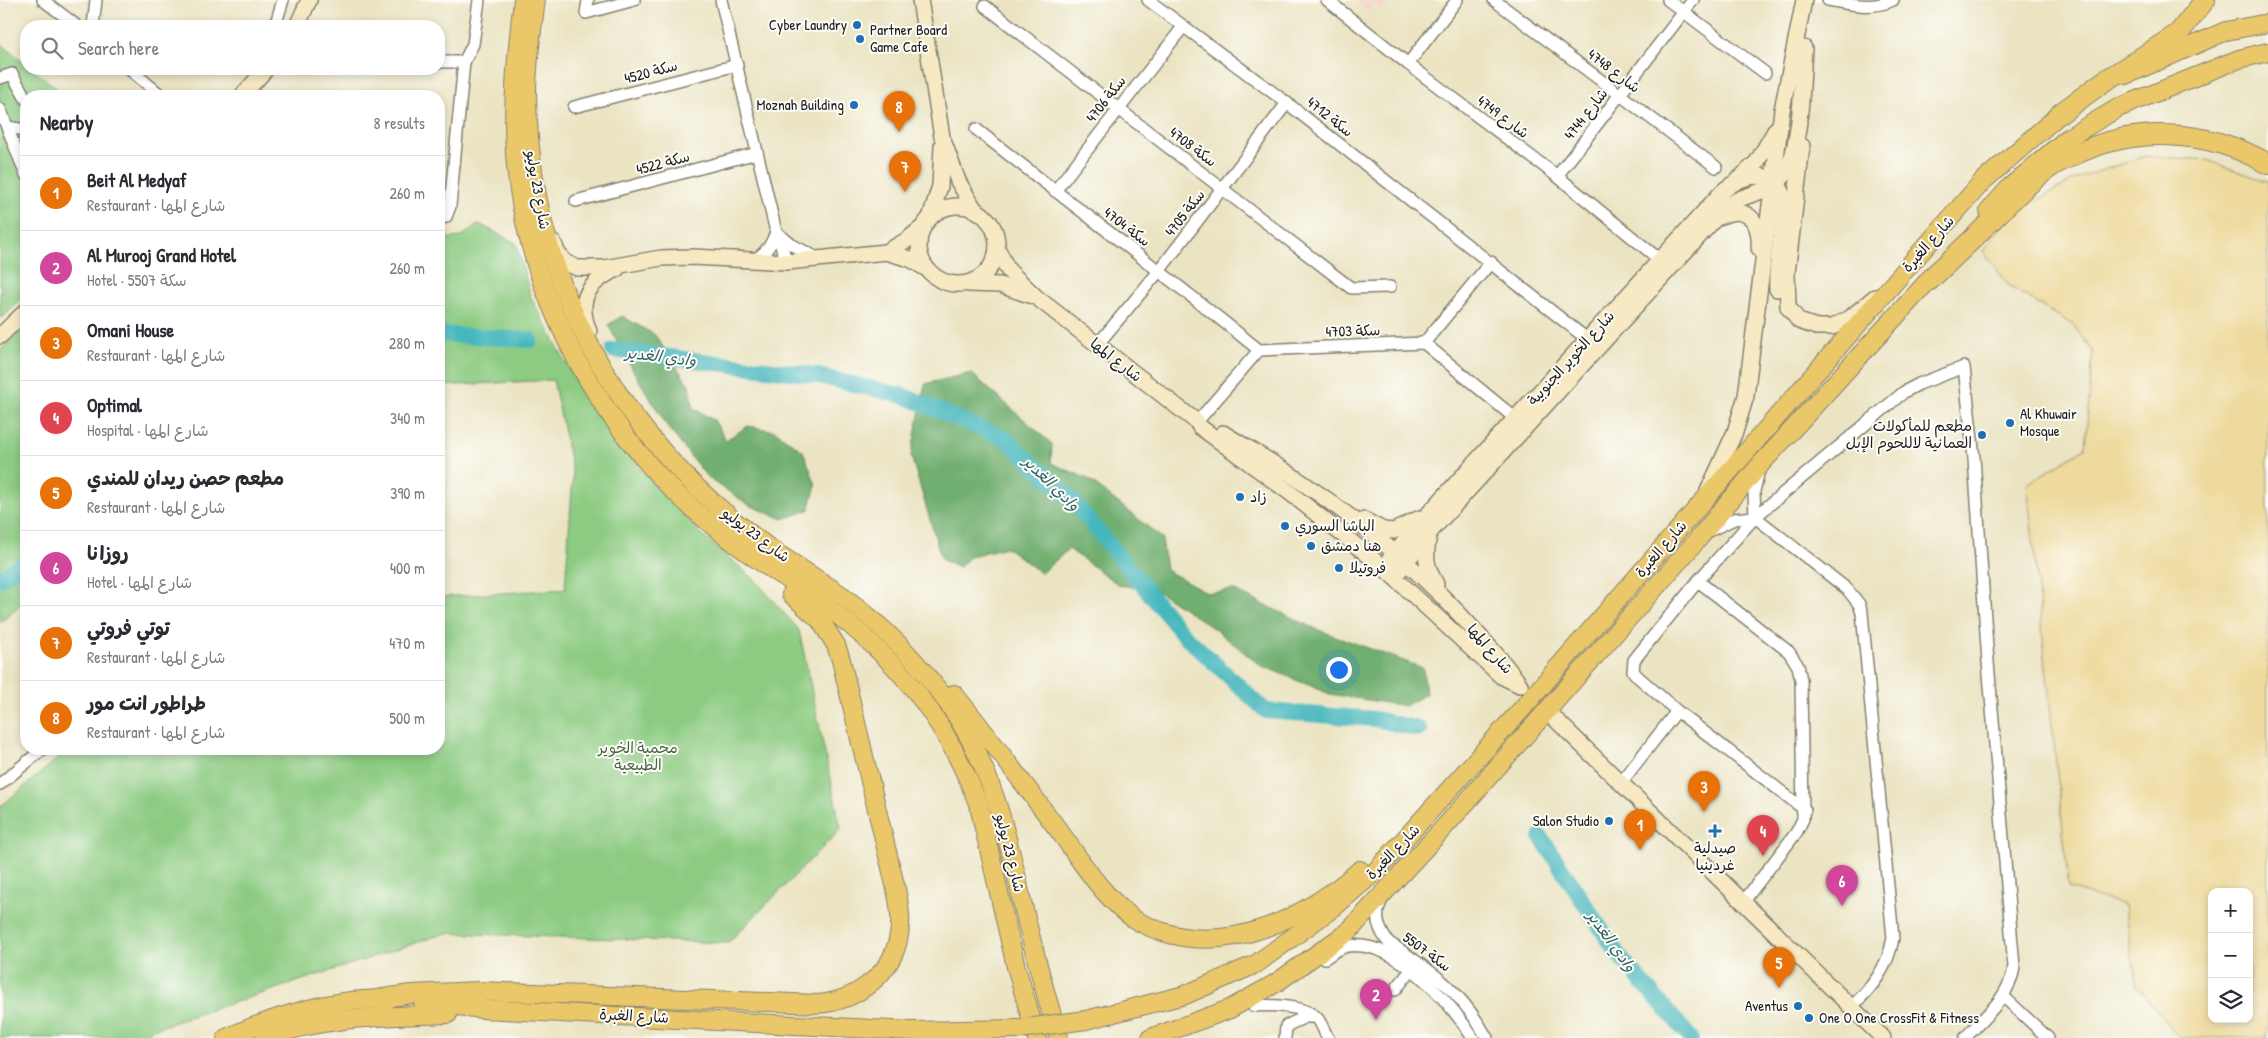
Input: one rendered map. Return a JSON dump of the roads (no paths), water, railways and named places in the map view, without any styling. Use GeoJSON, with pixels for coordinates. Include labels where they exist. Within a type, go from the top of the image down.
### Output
{"type":"FeatureCollection","features":[{"type":"Feature","properties":{"kind":"highway"},"geometry":{"type":"LineString","coordinates":[[2061,113],[2103,82],[2178,34],[2205,0]]}},
{"type":"Feature","properties":{"kind":"highway"},"geometry":{"type":"LineString","coordinates":[[1930,280],[2008,203],[2050,167],[2092,146],[2128,136],[2202,138],[2240,149],[2268,164]]}},
{"type":"Feature","properties":{"kind":"main road","name":"شارع 23 يوليو"},"geometry":{"type":"LineString","coordinates":[[523,0],[518,40],[515,153],[527,236],[542,284],[558,322],[585,374],[625,433],[652,468],[678,494],[741,548],[859,631],[887,658],[938,720],[966,774],[979,806],[1016,967],[1037,1038]]}},
{"type":"Feature","properties":{"kind":"main road","name":"شارع 23 يوليو"},"geometry":{"type":"LineString","coordinates":[[536,0],[527,90],[534,183],[540,215],[556,268],[568,302],[589,345],[622,399],[672,464],[706,497],[753,536],[842,596],[892,640],[928,677],[949,704],[971,740],[986,772],[1002,818],[1036,958],[1059,1038]]}},
{"type":"Feature","properties":{"kind":"main road","name":"شارع الغبرة"},"geometry":{"type":"LineString","coordinates":[[226,1038],[294,1014],[324,1007],[377,999],[437,1003],[483,1010],[912,1031],[1019,1029],[1086,1020],[1185,995],[1256,964],[1333,908],[1375,872],[1416,828],[1982,182],[2061,113],[2120,78],[2226,31],[2268,23]]}},
{"type":"Feature","properties":{"kind":"main road","name":"شارع الغبرة"},"geometry":{"type":"LineString","coordinates":[[1151,1038],[1230,1009],[1276,984],[1348,932],[1393,884],[1699,538],[1760,465],[1930,280],[2010,187],[2069,137],[2118,108],[2239,59],[2268,52]]}},
{"type":"Feature","properties":{"kind":"main road"},"geometry":{"type":"LineString","coordinates":[[377,999],[411,994],[480,991],[818,1004],[843,999],[858,992],[881,974],[889,963],[899,934],[899,904],[841,660],[836,645],[820,620],[741,548]]}},
{"type":"Feature","properties":{"kind":"main road"},"geometry":{"type":"LineString","coordinates":[[842,596],[870,608],[901,635],[934,671],[1029,790],[1105,893],[1131,917],[1149,927],[1168,934],[1205,940],[1243,935],[1260,929],[1329,894],[1367,863],[1416,828]]}},
{"type":"Feature","properties":{"kind":"main road"},"geometry":{"type":"LineString","coordinates":[[1186,1038],[1221,1024],[1252,1006]]}},
{"type":"Feature","properties":{"kind":"main road"},"geometry":{"type":"LineString","coordinates":[[265,1038],[314,1023],[348,1018],[447,1014],[483,1010]]}},
{"type":"Feature","properties":{"kind":"street"},"geometry":{"type":"LineString","coordinates":[[43,0],[69,20]]}},
{"type":"Feature","properties":{"kind":"street"},"geometry":{"type":"LineString","coordinates":[[94,20],[96,0]]}},
{"type":"Feature","properties":{"kind":"street"},"geometry":{"type":"LineString","coordinates":[[277,20],[282,0]]}},
{"type":"Feature","properties":{"kind":"street"},"geometry":{"type":"LineString","coordinates":[[300,20],[309,0]]}},
{"type":"Feature","properties":{"kind":"street"},"geometry":{"type":"LineString","coordinates":[[445,216],[450,206],[464,62],[473,44],[479,0]]}},
{"type":"Feature","properties":{"kind":"street"},"geometry":{"type":"LineString","coordinates":[[588,0],[586,13],[634,0]]}},
{"type":"Feature","properties":{"kind":"street"},"geometry":{"type":"LineString","coordinates":[[721,0],[776,232],[787,262]]}},
{"type":"Feature","properties":{"kind":"street"},"geometry":{"type":"LineString","coordinates":[[920,0],[942,137],[958,180],[975,210]]}},
{"type":"Feature","properties":{"kind":"street","name":"سكة 4712"},"geometry":{"type":"LineString","coordinates":[[1148,0],[1287,102],[1588,340]]}},
{"type":"Feature","properties":{"kind":"street","name":"4749 شارع"},"geometry":{"type":"LineString","coordinates":[[1327,0],[1408,64],[1557,176],[1660,260]]}},
{"type":"Feature","properties":{"kind":"street"},"geometry":{"type":"LineString","coordinates":[[1408,64],[1457,0]]}},
{"type":"Feature","properties":{"kind":"street","name":"4748 شارع"},"geometry":{"type":"LineString","coordinates":[[1494,0],[1716,167]]}},
{"type":"Feature","properties":{"kind":"street"},"geometry":{"type":"LineString","coordinates":[[1668,0],[1765,73]]}},
{"type":"Feature","properties":{"kind":"street","name":"4744 شارع"},"geometry":{"type":"LineString","coordinates":[[1557,176],[1693,0]]}},
{"type":"Feature","properties":{"kind":"street"},"geometry":{"type":"LineString","coordinates":[[1828,0],[1864,6],[1876,6],[1893,0]]}},
{"type":"Feature","properties":{"kind":"street"},"geometry":{"type":"LineString","coordinates":[[1788,307],[1787,273],[1799,180],[1804,121],[1804,1]]}},
{"type":"Feature","properties":{"kind":"street"},"geometry":{"type":"LineString","coordinates":[[1705,498],[1741,414],[1754,340],[1775,182],[1782,110],[1804,1]]}},
{"type":"Feature","properties":{"kind":"street","name":"سكة 4708"},"geometry":{"type":"LineString","coordinates":[[985,6],[1351,288],[1390,287]]}},
{"type":"Feature","properties":{"kind":"street","name":"4706 سكة"},"geometry":{"type":"LineString","coordinates":[[1055,191],[1183,27]]}},
{"type":"Feature","properties":{"kind":"street"},"geometry":{"type":"LineString","coordinates":[[1775,182],[1789,168],[1794,150],[1804,48]]}},
{"type":"Feature","properties":{"kind":"street"},"geometry":{"type":"LineString","coordinates":[[445,62],[464,62]]}},
{"type":"Feature","properties":{"kind":"street","name":"سكة 4520"},"geometry":{"type":"LineString","coordinates":[[574,108],[737,64]]}},
{"type":"Feature","properties":{"kind":"street"},"geometry":{"type":"LineString","coordinates":[[0,78],[12,74],[21,90]]}},
{"type":"Feature","properties":{"kind":"street"},"geometry":{"type":"LineString","coordinates":[[136,75],[155,90]]}},
{"type":"Feature","properties":{"kind":"street"},"geometry":{"type":"LineString","coordinates":[[247,90],[261,75]]}},
{"type":"Feature","properties":{"kind":"street"},"geometry":{"type":"LineString","coordinates":[[260,90],[272,75]]}},
{"type":"Feature","properties":{"kind":"street","name":"4705 سكة"},"geometry":{"type":"LineString","coordinates":[[1097,345],[1160,270],[1287,102]]}},
{"type":"Feature","properties":{"kind":"street"},"geometry":{"type":"LineString","coordinates":[[0,109],[20,160]]}},
{"type":"Feature","properties":{"kind":"street"},"geometry":{"type":"LineString","coordinates":[[1736,182],[1752,167],[1765,150],[1772,138],[1782,110]]}},
{"type":"Feature","properties":{"kind":"street"},"geometry":{"type":"LineString","coordinates":[[7,127],[20,129]]}},
{"type":"Feature","properties":{"kind":"street","name":"سكة 4704"},"geometry":{"type":"LineString","coordinates":[[976,129],[1160,270],[1259,350]]}},
{"type":"Feature","properties":{"kind":"street"},"geometry":{"type":"LineString","coordinates":[[886,252],[908,240],[927,222],[938,212],[956,206],[975,210],[983,215],[994,230],[997,248],[994,260],[988,271],[978,279],[968,284],[956,285],[935,277],[921,259],[919,248],[920,236],[927,222],[940,186],[942,137]]}},
{"type":"Feature","properties":{"kind":"street"},"geometry":{"type":"LineString","coordinates":[[530,139],[543,203],[557,252],[565,262],[577,268],[604,268],[661,258],[693,257],[787,262],[886,252],[910,259],[927,269]]}},
{"type":"Feature","properties":{"kind":"street","name":"سكة 4522"},"geometry":{"type":"LineString","coordinates":[[576,201],[757,153]]}},
{"type":"Feature","properties":{"kind":"street","name":"شارع الخوير الجنوبية"},"geometry":{"type":"LineString","coordinates":[[1389,572],[1430,512],[1722,192],[1736,182],[1754,176],[1775,182]]}},
{"type":"Feature","properties":{"kind":"street"},"geometry":{"type":"LineString","coordinates":[[1775,182],[1783,195],[1784,210],[1778,252],[1777,284],[1779,296],[1799,321],[1816,327],[1832,327],[1850,318],[1898,276]]}},
{"type":"Feature","properties":{"kind":"street","name":"شارع الخوير الجنوبية"},"geometry":{"type":"LineString","coordinates":[[1400,558],[1430,532],[1710,223],[1734,200],[1775,182]]}},
{"type":"Feature","properties":{"kind":"street"},"geometry":{"type":"LineString","coordinates":[[1710,223],[1718,217],[1737,211],[1747,214],[1754,220],[1758,229],[1760,240],[1752,322],[1754,340]]}},
{"type":"Feature","properties":{"kind":"street"},"geometry":{"type":"LineString","coordinates":[[776,232],[792,244],[817,258]]}},
{"type":"Feature","properties":{"kind":"street"},"geometry":{"type":"LineString","coordinates":[[752,261],[762,256],[768,249],[776,232]]}},
{"type":"Feature","properties":{"kind":"street","name":"شارع المها"},"geometry":{"type":"LineString","coordinates":[[997,248],[1008,270],[1036,297],[1197,422],[1200,427],[1289,492],[1389,572],[1501,676],[1520,684],[1510,670],[1444,596],[1351,518],[1297,478],[1203,421],[1197,422]]}},
{"type":"Feature","properties":{"kind":"street"},"geometry":{"type":"LineString","coordinates":[[1491,262],[1424,343],[1516,419]]}},
{"type":"Feature","properties":{"kind":"street"},"geometry":{"type":"LineString","coordinates":[[622,399],[588,329],[584,308],[585,295],[592,284],[604,275],[625,265]]}},
{"type":"Feature","properties":{"kind":"street","name":"شارع المها"},"geometry":{"type":"LineString","coordinates":[[968,284],[1000,285],[1036,297]]}},
{"type":"Feature","properties":{"kind":"street"},"geometry":{"type":"LineString","coordinates":[[0,336],[20,317]]}},
{"type":"Feature","properties":{"kind":"street","name":"4703 سكة"},"geometry":{"type":"LineString","coordinates":[[1259,350],[1424,343]]}},
{"type":"Feature","properties":{"kind":"street"},"geometry":{"type":"LineString","coordinates":[[1197,422],[1259,350]]}},
{"type":"Feature","properties":{"kind":"street"},"geometry":{"type":"LineString","coordinates":[[1805,810],[1677,711],[1637,676],[1632,667],[1636,656],[1698,581],[1755,518],[1904,392],[1919,384],[1964,367],[1974,458],[1988,662],[2014,967],[2012,978],[2002,996],[1964,1038]]}},
{"type":"Feature","properties":{"kind":"street"},"geometry":{"type":"LineString","coordinates":[[1755,518],[1754,491],[1760,465]]}},
{"type":"Feature","properties":{"kind":"street"},"geometry":{"type":"LineString","coordinates":[[1351,518],[1360,518],[1383,530],[1394,531],[1430,512]]}},
{"type":"Feature","properties":{"kind":"street"},"geometry":{"type":"LineString","coordinates":[[1699,538],[1725,522],[1739,518],[1755,518],[1854,596],[1862,613],[1893,938],[1886,965],[1879,977],[1866,993],[1851,1006]]}},
{"type":"Feature","properties":{"kind":"street"},"geometry":{"type":"LineString","coordinates":[[1430,532],[1426,552],[1428,569],[1444,596]]}},
{"type":"Feature","properties":{"kind":"street"},"geometry":{"type":"LineString","coordinates":[[1698,581],[1783,646],[1794,658],[1801,680],[1805,810],[1800,826],[1744,901]]}},
{"type":"Feature","properties":{"kind":"street"},"geometry":{"type":"LineString","coordinates":[[1620,784],[1677,711]]}},
{"type":"Feature","properties":{"kind":"street"},"geometry":{"type":"LineString","coordinates":[[1552,717],[1744,901],[1883,1038]]}},
{"type":"Feature","properties":{"kind":"street"},"geometry":{"type":"LineString","coordinates":[[0,784],[36,755]]}},
{"type":"Feature","properties":{"kind":"street","name":"سكة 5507"},"geometry":{"type":"LineString","coordinates":[[1393,884],[1377,912],[1377,920],[1384,936],[1388,942],[1431,970],[1449,987],[1466,1005],[1486,1038]]}},
{"type":"Feature","properties":{"kind":"street","name":"سكة 5507"},"geometry":{"type":"LineString","coordinates":[[1252,1006],[1334,952],[1346,946],[1364,947],[1386,954],[1412,969],[1446,1001],[1473,1038]]}},
{"type":"Feature","properties":{"kind":"street"},"geometry":{"type":"LineString","coordinates":[[1395,990],[1412,969]]}},
{"type":"Feature","properties":{"kind":"street"},"geometry":{"type":"LineString","coordinates":[[2002,996],[2048,1038]]}},
{"type":"Feature","properties":{"kind":"street"},"geometry":{"type":"LineString","coordinates":[[1252,1006],[1281,1006],[1304,1011],[1316,1017],[1328,1038]]}},
{"type":"Feature","properties":{"kind":"street"},"geometry":{"type":"LineString","coordinates":[[1285,1038],[1286,1026],[1293,1021],[1305,1017],[1316,1017]]}},
{"type":"Feature","properties":{"kind":"waterway","name":"وادي الغدير"},"geometry":{"type":"LineString","coordinates":[[445,334],[530,340]]}},
{"type":"Feature","properties":{"kind":"waterway","name":"وادي الغدير"},"geometry":{"type":"LineString","coordinates":[[613,350],[814,375],[904,396],[1006,439],[1072,500],[1182,633],[1266,711],[1375,719],[1419,729]]}},
{"type":"Feature","properties":{"kind":"waterway","name":"وادي الغدير"},"geometry":{"type":"LineString","coordinates":[[0,579],[20,565]]}},
{"type":"Feature","properties":{"kind":"waterway","name":"وادي الغدير"},"geometry":{"type":"LineString","coordinates":[[1541,837],[1617,953],[1691,1038]]}},
{"type":"Feature","properties":{"kind":"place","name":"Cyber Laundry"},"geometry":{"type":"Point","coordinates":[857,25]}},
{"type":"Feature","properties":{"kind":"place","name":"Partner Board Game Cafe"},"geometry":{"type":"Point","coordinates":[860,39]}},
{"type":"Feature","properties":{"kind":"place","name":"Moznah Building"},"geometry":{"type":"Point","coordinates":[854,105]}},
{"type":"Feature","properties":{"kind":"place","name":"طراطور انت مور"},"geometry":{"type":"Point","coordinates":[899,132]}},
{"type":"Feature","properties":{"kind":"place","name":"توتي فروتي"},"geometry":{"type":"Point","coordinates":[905,192]}},
{"type":"Feature","properties":{"kind":"place","name":"Al Khuwair Mosque"},"geometry":{"type":"Point","coordinates":[2010,423]}},
{"type":"Feature","properties":{"kind":"place","name":"مطعم للمأكولات العمانية لاللحوم الإبل"},"geometry":{"type":"Point","coordinates":[1982,435]}},
{"type":"Feature","properties":{"kind":"place","name":"زاد"},"geometry":{"type":"Point","coordinates":[1240,497]}},
{"type":"Feature","properties":{"kind":"place","name":"الباشا السوري"},"geometry":{"type":"Point","coordinates":[1285,526]}},
{"type":"Feature","properties":{"kind":"place","name":"هنا دمشق"},"geometry":{"type":"Point","coordinates":[1311,546]}},
{"type":"Feature","properties":{"kind":"place","name":"فروتيلا"},"geometry":{"type":"Point","coordinates":[1339,568]}},
{"type":"Feature","properties":{"kind":"place","name":"Omani House"},"geometry":{"type":"Point","coordinates":[1704,812]}},
{"type":"Feature","properties":{"kind":"place","name":"Salon Studio"},"geometry":{"type":"Point","coordinates":[1609,821]}},
{"type":"Feature","properties":{"kind":"place","name":"صيدلية غردينيا"},"geometry":{"type":"Point","coordinates":[1715,831]}},
{"type":"Feature","properties":{"kind":"place","name":"Beit Al Medyaf"},"geometry":{"type":"Point","coordinates":[1640,850]}},
{"type":"Feature","properties":{"kind":"place","name":"Optimal"},"geometry":{"type":"Point","coordinates":[1763,856]}},
{"type":"Feature","properties":{"kind":"place","name":"روزانا"},"geometry":{"type":"Point","coordinates":[1842,906]}},
{"type":"Feature","properties":{"kind":"place","name":"مطعم حصن ريدان للمندي"},"geometry":{"type":"Point","coordinates":[1779,988]}},
{"type":"Feature","properties":{"kind":"place","name":"Aventus"},"geometry":{"type":"Point","coordinates":[1798,1006]}},
{"type":"Feature","properties":{"kind":"place","name":"One O One CrossFit & Fitness"},"geometry":{"type":"Point","coordinates":[1809,1018]}},
{"type":"Feature","properties":{"kind":"place","name":"Al Murooj Grand Hotel"},"geometry":{"type":"Point","coordinates":[1376,1020]}},
{"type":"Feature","properties":{"kind":"park label","name":"محمية الخوير الطبيعية"},"geometry":{"type":"Point","coordinates":[638,756]}}]}
